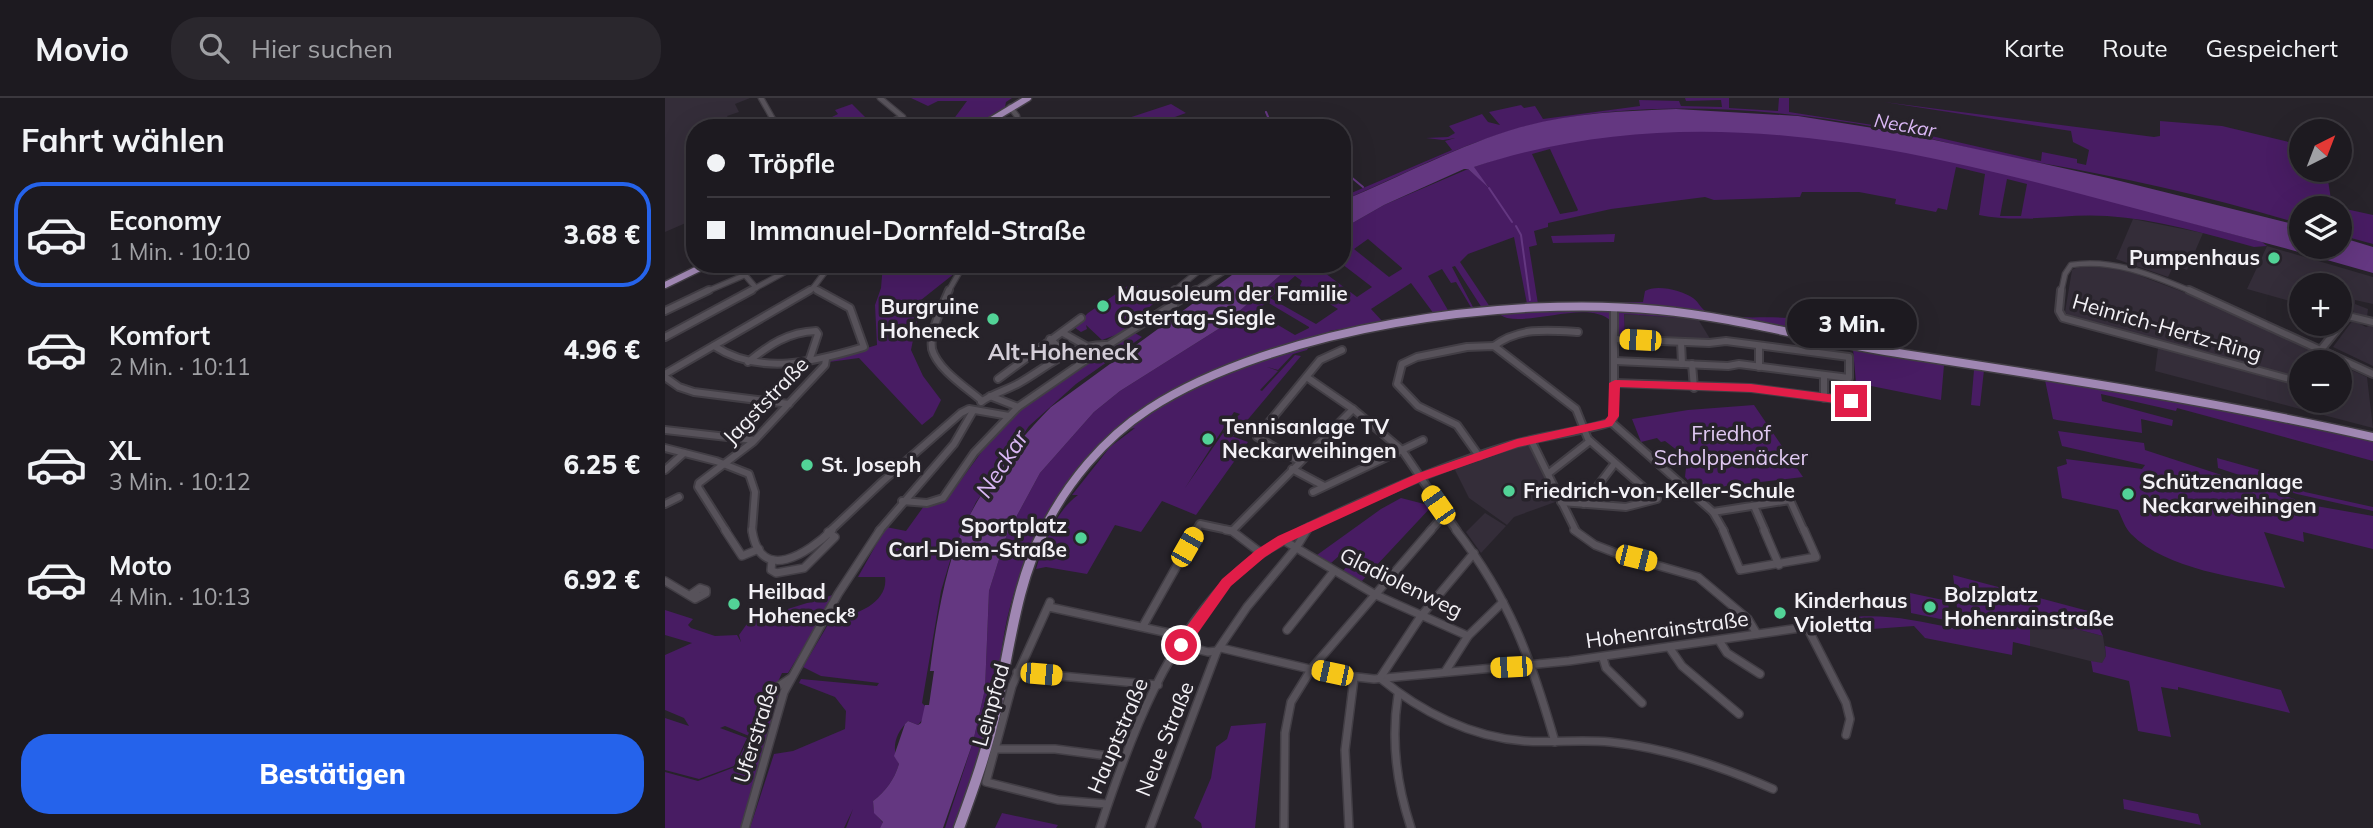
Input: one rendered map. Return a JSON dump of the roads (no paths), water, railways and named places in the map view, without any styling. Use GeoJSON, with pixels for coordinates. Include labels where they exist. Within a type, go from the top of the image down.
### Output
{"type":"FeatureCollection","features":[{"type":"Feature","properties":{"kind":"main road"},"geometry":{"type":"LineString","coordinates":[[992,119],[1028,98]]}},
{"type":"Feature","properties":{"kind":"main road"},"geometry":{"type":"LineString","coordinates":[[665,285],[690,273]]}},
{"type":"Feature","properties":{"kind":"main road"},"geometry":{"type":"LineString","coordinates":[[959,826],[990,737],[1017,598],[1033,550],[1050,515],[1075,478],[1096,454],[1126,427],[1165,399],[1203,377],[1249,358],[1307,342],[1473,314],[1566,308],[1656,310],[1854,346],[2242,409],[2373,437]]}},
{"type":"Feature","properties":{"kind":"street"},"geometry":{"type":"LineString","coordinates":[[761,98],[773,119]]}},
{"type":"Feature","properties":{"kind":"street"},"geometry":{"type":"LineString","coordinates":[[880,98],[903,117],[897,119]]}},
{"type":"Feature","properties":{"kind":"street"},"geometry":{"type":"LineString","coordinates":[[1010,107],[1018,119]]}},
{"type":"Feature","properties":{"kind":"street","name":"Heinrich-Hertz-Ring"},"geometry":{"type":"LineString","coordinates":[[2289,379],[2063,318],[2059,311],[2067,271],[2079,261],[2107,261],[2248,313],[2319,350]]}},
{"type":"Feature","properties":{"kind":"street"},"geometry":{"type":"LineString","coordinates":[[665,337],[782,273]]}},
{"type":"Feature","properties":{"kind":"street"},"geometry":{"type":"LineString","coordinates":[[789,404],[694,392],[679,387],[665,375],[813,288],[824,273]]}},
{"type":"Feature","properties":{"kind":"street"},"geometry":{"type":"LineString","coordinates":[[959,273],[948,292],[932,348],[940,363],[982,401]]}},
{"type":"Feature","properties":{"kind":"street"},"geometry":{"type":"LineString","coordinates":[[1174,305],[1169,295],[1196,273]]}},
{"type":"Feature","properties":{"kind":"street"},"geometry":{"type":"LineString","coordinates":[[902,501],[927,503],[943,498],[974,453],[1018,407],[1107,345],[1222,273]]}},
{"type":"Feature","properties":{"kind":"street"},"geometry":{"type":"LineString","coordinates":[[665,311],[739,276],[745,275],[756,288]]}},
{"type":"Feature","properties":{"kind":"street"},"geometry":{"type":"LineString","coordinates":[[714,346],[727,356],[748,362],[826,359],[864,347],[851,308],[813,288]]}},
{"type":"Feature","properties":{"kind":"street"},"geometry":{"type":"LineString","coordinates":[[1615,308],[1614,416],[1611,422],[1678,477],[1713,512],[1718,517],[1740,570],[1816,557],[1790,500],[1713,512]]}},
{"type":"Feature","properties":{"kind":"street"},"geometry":{"type":"LineString","coordinates":[[2319,350],[2349,316],[2373,322]]}},
{"type":"Feature","properties":{"kind":"street"},"geometry":{"type":"LineString","coordinates":[[998,379],[1081,318]]}},
{"type":"Feature","properties":{"kind":"street"},"geometry":{"type":"LineString","coordinates":[[665,326],[674,332]]}},
{"type":"Feature","properties":{"kind":"street"},"geometry":{"type":"LineString","coordinates":[[748,362],[798,330],[815,331],[818,334],[809,361]]}},
{"type":"Feature","properties":{"kind":"street"},"geometry":{"type":"LineString","coordinates":[[1479,456],[1462,430],[1445,418],[1418,406],[1397,384],[1402,364],[1416,357],[1467,346],[1494,345],[1509,333],[1545,330],[1578,332]]}},
{"type":"Feature","properties":{"kind":"street"},"geometry":{"type":"LineString","coordinates":[[1063,333],[1086,346]]}},
{"type":"Feature","properties":{"kind":"street"},"geometry":{"type":"LineString","coordinates":[[1614,339],[1726,341],[1849,358],[1849,379],[1759,367],[1615,361]]}},
{"type":"Feature","properties":{"kind":"street"},"geometry":{"type":"LineString","coordinates":[[1050,340],[1065,353]]}},
{"type":"Feature","properties":{"kind":"street"},"geometry":{"type":"LineString","coordinates":[[1681,342],[1682,364]]}},
{"type":"Feature","properties":{"kind":"street"},"geometry":{"type":"LineString","coordinates":[[973,411],[982,401],[1016,385],[1065,353],[1086,346],[1107,345]]}},
{"type":"Feature","properties":{"kind":"street"},"geometry":{"type":"LineString","coordinates":[[1494,345],[1576,408],[1590,442],[1657,499],[1626,507],[1560,502]]}},
{"type":"Feature","properties":{"kind":"street"},"geometry":{"type":"LineString","coordinates":[[1759,346],[1759,367]]}},
{"type":"Feature","properties":{"kind":"street"},"geometry":{"type":"LineString","coordinates":[[1299,461],[1257,437],[1308,378],[1320,360],[1342,349]]}},
{"type":"Feature","properties":{"kind":"street","name":"Jagststraße"},"geometry":{"type":"LineString","coordinates":[[759,549],[746,557],[738,550],[698,487],[699,484],[727,465],[754,440],[825,365],[826,359]]}},
{"type":"Feature","properties":{"kind":"street"},"geometry":{"type":"LineString","coordinates":[[1692,364],[1694,388]]}},
{"type":"Feature","properties":{"kind":"street"},"geometry":{"type":"LineString","coordinates":[[2352,365],[2373,374]]}},
{"type":"Feature","properties":{"kind":"street"},"geometry":{"type":"LineString","coordinates":[[1824,375],[1824,398]]}},
{"type":"Feature","properties":{"kind":"street"},"geometry":{"type":"LineString","coordinates":[[1308,378],[1353,409],[1402,450],[1444,515],[1474,553],[1503,602],[1532,666],[1555,742]]}},
{"type":"Feature","properties":{"kind":"street"},"geometry":{"type":"LineString","coordinates":[[1615,383],[1751,388],[1851,401]]}},
{"type":"Feature","properties":{"kind":"street"},"geometry":{"type":"LineString","coordinates":[[990,396],[1018,407]]}},
{"type":"Feature","properties":{"kind":"street"},"geometry":{"type":"LineString","coordinates":[[1232,531],[1353,409]]}},
{"type":"Feature","properties":{"kind":"street"},"geometry":{"type":"LineString","coordinates":[[665,448],[743,470],[752,479],[755,487],[752,528],[759,549],[772,560],[785,561],[797,557],[828,532],[958,415],[968,410],[1009,416]]}},
{"type":"Feature","properties":{"kind":"street","name":"Uferstraße"},"geometry":{"type":"LineString","coordinates":[[745,828],[791,678],[863,555],[902,501],[959,439],[973,411]]}},
{"type":"Feature","properties":{"kind":"street","name":"Hauptstraße"},"geometry":{"type":"LineString","coordinates":[[1100,828],[1124,758],[1158,685],[1181,645],[1217,593],[1261,553],[1309,527],[1420,477],[1531,440],[1611,422]]}},
{"type":"Feature","properties":{"kind":"street"},"geometry":{"type":"LineString","coordinates":[[665,430],[754,440]]}},
{"type":"Feature","properties":{"kind":"street"},"geometry":{"type":"LineString","coordinates":[[1313,492],[1423,440]]}},
{"type":"Feature","properties":{"kind":"street"},"geometry":{"type":"LineString","coordinates":[[1531,440],[1575,531],[1595,545],[1698,577],[1748,619],[1757,635]]}},
{"type":"Feature","properties":{"kind":"street"},"geometry":{"type":"LineString","coordinates":[[1549,473],[1590,442]]}},
{"type":"Feature","properties":{"kind":"street"},"geometry":{"type":"LineString","coordinates":[[665,470],[684,453]]}},
{"type":"Feature","properties":{"kind":"street"},"geometry":{"type":"LineString","coordinates":[[1584,504],[1615,463]]}},
{"type":"Feature","properties":{"kind":"street"},"geometry":{"type":"LineString","coordinates":[[1292,469],[1324,486]]}},
{"type":"Feature","properties":{"kind":"street"},"geometry":{"type":"LineString","coordinates":[[665,504],[679,497]]}},
{"type":"Feature","properties":{"kind":"street"},"geometry":{"type":"LineString","coordinates":[[1754,506],[1779,565]]}},
{"type":"Feature","properties":{"kind":"street"},"geometry":{"type":"LineString","coordinates":[[1285,828],[1287,714],[1299,686],[1444,515]]}},
{"type":"Feature","properties":{"kind":"street"},"geometry":{"type":"LineString","coordinates":[[1187,637],[1143,626],[1200,524],[1232,531],[1261,553]]}},
{"type":"Feature","properties":{"kind":"street","name":"Neue Straße"},"geometry":{"type":"LineString","coordinates":[[1150,828],[1219,649],[1247,607],[1296,548],[1309,527]]}},
{"type":"Feature","properties":{"kind":"street"},"geometry":{"type":"LineString","coordinates":[[772,560],[771,570],[776,573],[804,568],[835,537],[828,532]]}},
{"type":"Feature","properties":{"kind":"street","name":"Gladiolenweg"},"geometry":{"type":"LineString","coordinates":[[1283,540],[1375,595],[1468,636]]}},
{"type":"Feature","properties":{"kind":"street"},"geometry":{"type":"LineString","coordinates":[[1474,553],[1421,615],[1380,678],[1398,695],[1460,725],[1497,737],[1555,742],[1605,742],[1661,751],[1712,764],[1773,789]]}},
{"type":"Feature","properties":{"kind":"street"},"geometry":{"type":"LineString","coordinates":[[1287,630],[1334,571]]}},
{"type":"Feature","properties":{"kind":"street"},"geometry":{"type":"LineString","coordinates":[[665,581],[690,595]]}},
{"type":"Feature","properties":{"kind":"street"},"geometry":{"type":"LineString","coordinates":[[1445,671],[1468,636],[1503,602]]}},
{"type":"Feature","properties":{"kind":"street","name":"Leinpfad"},"geometry":{"type":"LineString","coordinates":[[1107,804],[1058,800],[986,782],[1017,672],[1050,604],[1143,626]]}},
{"type":"Feature","properties":{"kind":"street","name":"Hohenrainstraße"},"geometry":{"type":"LineString","coordinates":[[1181,645],[1208,652],[1219,649],[1354,678],[1380,678],[1603,658],[1807,627],[1846,703],[1850,719],[1846,735]]}},
{"type":"Feature","properties":{"kind":"street"},"geometry":{"type":"LineString","coordinates":[[1720,642],[1727,653],[1760,674]]}},
{"type":"Feature","properties":{"kind":"street"},"geometry":{"type":"LineString","coordinates":[[1669,647],[1682,666],[1739,713]]}},
{"type":"Feature","properties":{"kind":"street"},"geometry":{"type":"LineString","coordinates":[[1603,658],[1606,668],[1642,703]]}},
{"type":"Feature","properties":{"kind":"street"},"geometry":{"type":"LineString","coordinates":[[1017,672],[1158,685]]}},
{"type":"Feature","properties":{"kind":"street"},"geometry":{"type":"LineString","coordinates":[[753,737],[770,692],[791,678]]}},
{"type":"Feature","properties":{"kind":"street"},"geometry":{"type":"LineString","coordinates":[[1349,828],[1345,750],[1354,678]]}},
{"type":"Feature","properties":{"kind":"street"},"geometry":{"type":"LineString","coordinates":[[1398,695],[1395,728],[1401,790],[1403,806],[1411,828]]}},
{"type":"Feature","properties":{"kind":"street"},"geometry":{"type":"LineString","coordinates":[[997,749],[1055,749],[1124,758]]}},
{"type":"Feature","properties":{"kind":"waterway"},"geometry":{"type":"LineString","coordinates":[[1266,112],[1269,119]]}},
{"type":"Feature","properties":{"kind":"waterway"},"geometry":{"type":"LineString","coordinates":[[1351,177],[1363,187]]}},
{"type":"Feature","properties":{"kind":"waterway"},"geometry":{"type":"LineString","coordinates":[[1489,188],[1512,222]]}},
{"type":"Feature","properties":{"kind":"waterway"},"geometry":{"type":"LineString","coordinates":[[1516,226],[1521,235],[1530,300]]}},
{"type":"Feature","properties":{"kind":"place","name":"Pumpenhaus"},"geometry":{"type":"Point","coordinates":[2274,258]}},
{"type":"Feature","properties":{"kind":"place","name":"Mausoleum der Familie Ostertag-Siegle"},"geometry":{"type":"Point","coordinates":[1103,306]}},
{"type":"Feature","properties":{"kind":"place","name":"Burgruine Hoheneck"},"geometry":{"type":"Point","coordinates":[993,319]}},
{"type":"Feature","properties":{"kind":"place","name":"Tennisanlage TV Neckarweihingen"},"geometry":{"type":"Point","coordinates":[1208,439]}},
{"type":"Feature","properties":{"kind":"place","name":"St. Joseph"},"geometry":{"type":"Point","coordinates":[807,465]}},
{"type":"Feature","properties":{"kind":"place","name":"Friedrich-von-Keller-Schule"},"geometry":{"type":"Point","coordinates":[1509,491]}},
{"type":"Feature","properties":{"kind":"place","name":"Schützenanlage Neckarweihingen"},"geometry":{"type":"Point","coordinates":[2128,494]}},
{"type":"Feature","properties":{"kind":"place","name":"Sportplatz Carl-Diem-Straße"},"geometry":{"type":"Point","coordinates":[1081,538]}},
{"type":"Feature","properties":{"kind":"place","name":"Heilbad Hoheneck⁸"},"geometry":{"type":"Point","coordinates":[734,604]}},
{"type":"Feature","properties":{"kind":"place","name":"Bolzplatz Hohenrainstraße"},"geometry":{"type":"Point","coordinates":[1930,607]}},
{"type":"Feature","properties":{"kind":"place","name":"Kinderhaus Violetta"},"geometry":{"type":"Point","coordinates":[1780,613]}},
{"type":"Feature","properties":{"kind":"district","name":"Alt-Hoheneck"},"geometry":{"type":"Point","coordinates":[1063,352]}},
{"type":"Feature","properties":{"kind":"water label","name":"Neckar"},"geometry":{"type":"Point","coordinates":[1905,125]}},
{"type":"Feature","properties":{"kind":"water label","name":"Neckar"},"geometry":{"type":"Point","coordinates":[1002,464]}},
{"type":"Feature","properties":{"kind":"park label","name":"Friedhof Scholppenäcker"},"geometry":{"type":"Point","coordinates":[1731,446]}}]}
